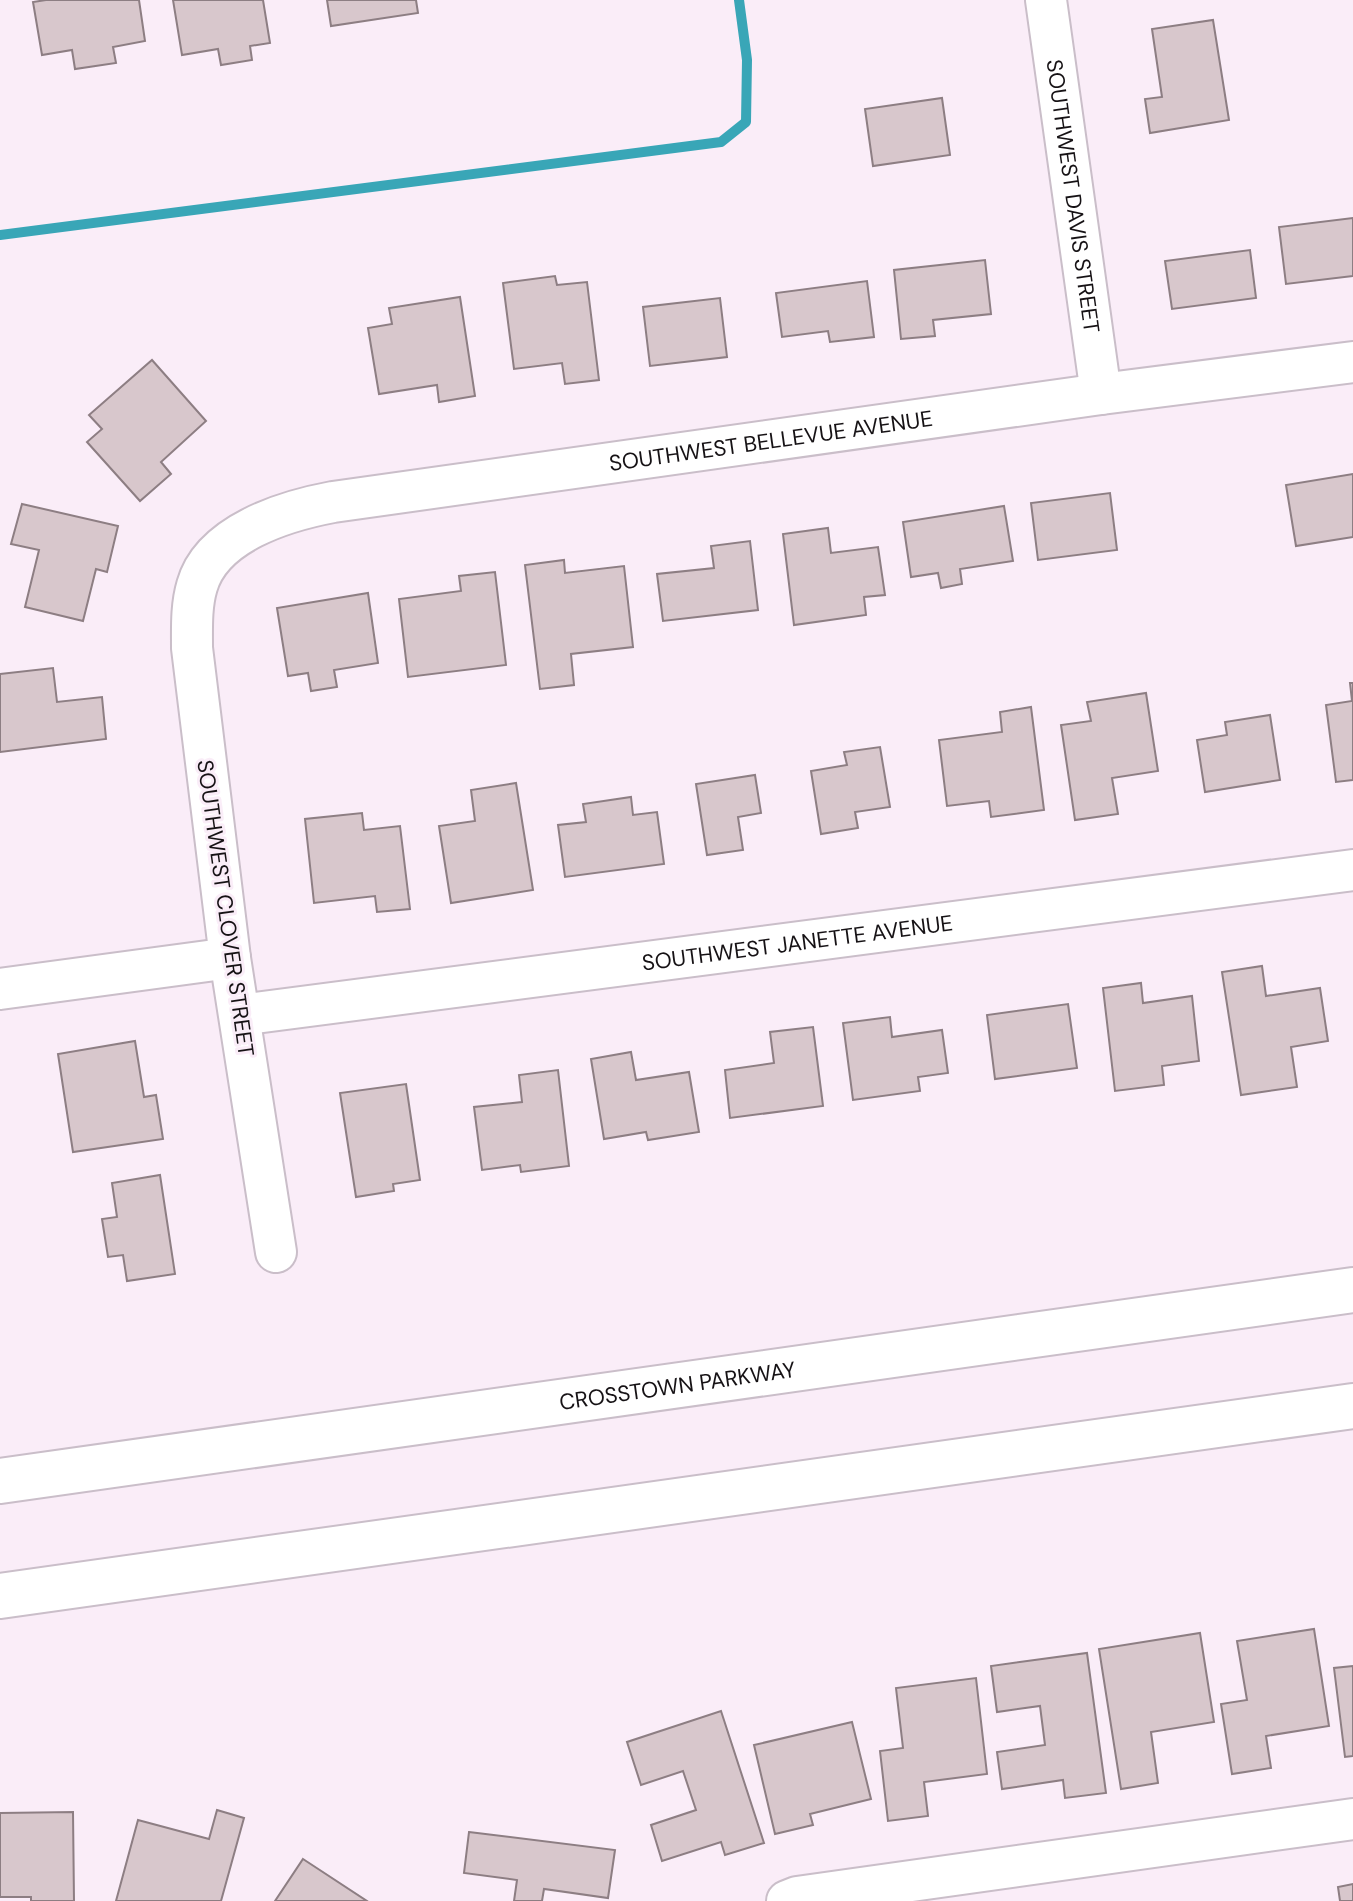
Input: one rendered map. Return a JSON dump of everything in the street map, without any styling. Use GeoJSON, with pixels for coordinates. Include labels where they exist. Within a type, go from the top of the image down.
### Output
{"type":"FeatureCollection","features":[{"type":"Feature","properties":{"kind":"main road","name":"CROSSTOWN PARKWAY"},"geometry":{"type":"LineString","coordinates":[[0,1481],[1353,1290]]}},
{"type":"Feature","properties":{"kind":"main road"},"geometry":{"type":"LineString","coordinates":[[0,1596],[1353,1406]]}},
{"type":"Feature","properties":{"kind":"street","name":"SOUTHWEST DAVIS STREET"},"geometry":{"type":"LineString","coordinates":[[1046,0],[1101,394]]}},
{"type":"Feature","properties":{"kind":"street","name":"SOUTHWEST BELLEVUE AVENUE"},"geometry":{"type":"LineString","coordinates":[[207,565],[224,546],[292,509],[1101,394],[1353,362]]}},
{"type":"Feature","properties":{"kind":"street","name":"SOUTHWEST CLOVER STREET"},"geometry":{"type":"LineString","coordinates":[[207,565],[197,585],[192,615],[192,648],[230,958],[276,1252]]}},
{"type":"Feature","properties":{"kind":"street","name":"SOUTHWEST JANETTE AVENUE"},"geometry":{"type":"LineString","coordinates":[[240,1015],[1353,870]]}},
{"type":"Feature","properties":{"kind":"street"},"geometry":{"type":"LineString","coordinates":[[0,989],[230,958]]}},
{"type":"Feature","properties":{"kind":"street"},"geometry":{"type":"LineString","coordinates":[[787,1901],[797,1897],[1353,1819]]}},
{"type":"Feature","properties":{"kind":"building"},"geometry":{"type":"Polygon","coordinates":[[[139,0],[145,41],[113,47],[116,63],[75,69],[72,50],[42,55],[33,2],[139,0]]]}},
{"type":"Feature","properties":{"kind":"building"},"geometry":{"type":"Polygon","coordinates":[[[173,0],[263,0],[270,43],[250,46],[252,60],[221,65],[218,49],[182,55],[173,0]]]}},
{"type":"Feature","properties":{"kind":"building"},"geometry":{"type":"Polygon","coordinates":[[[327,0],[416,0],[418,13],[331,26],[327,0]]]}},
{"type":"Feature","properties":{"kind":"building"},"geometry":{"type":"Polygon","coordinates":[[[1213,20],[1229,120],[1150,133],[1145,99],[1162,97],[1152,29],[1213,20]]]}},
{"type":"Feature","properties":{"kind":"building"},"geometry":{"type":"Polygon","coordinates":[[[942,98],[950,155],[873,166],[865,109],[942,98]]]}},
{"type":"Feature","properties":{"kind":"building"},"geometry":{"type":"Polygon","coordinates":[[[1353,218],[1353,276],[1286,284],[1279,227],[1353,218]]]}},
{"type":"Feature","properties":{"kind":"building"},"geometry":{"type":"Polygon","coordinates":[[[1250,250],[1256,298],[1172,309],[1165,261],[1250,250]]]}},
{"type":"Feature","properties":{"kind":"building"},"geometry":{"type":"Polygon","coordinates":[[[985,260],[991,314],[933,320],[935,336],[901,339],[894,270],[985,260]]]}},
{"type":"Feature","properties":{"kind":"building"},"geometry":{"type":"Polygon","coordinates":[[[555,276],[557,285],[587,282],[599,380],[565,384],[562,363],[514,369],[503,283],[555,276]]]}},
{"type":"Feature","properties":{"kind":"building"},"geometry":{"type":"Polygon","coordinates":[[[867,281],[874,337],[830,342],[828,331],[782,337],[776,293],[867,281]]]}},
{"type":"Feature","properties":{"kind":"building"},"geometry":{"type":"Polygon","coordinates":[[[460,297],[475,396],[439,402],[437,385],[379,394],[368,328],[392,324],[389,308],[460,297]]]}},
{"type":"Feature","properties":{"kind":"building"},"geometry":{"type":"Polygon","coordinates":[[[720,298],[727,357],[650,366],[643,307],[720,298]]]}},
{"type":"Feature","properties":{"kind":"building"},"geometry":{"type":"Polygon","coordinates":[[[152,360],[206,421],[161,462],[171,474],[140,501],[87,442],[102,429],[89,415],[152,360]]]}},
{"type":"Feature","properties":{"kind":"building"},"geometry":{"type":"Polygon","coordinates":[[[1353,474],[1353,537],[1296,546],[1286,485],[1353,474]]]}},
{"type":"Feature","properties":{"kind":"building"},"geometry":{"type":"Polygon","coordinates":[[[1110,493],[1117,550],[1038,560],[1031,503],[1110,493]]]}},
{"type":"Feature","properties":{"kind":"building"},"geometry":{"type":"Polygon","coordinates":[[[22,504],[118,526],[107,572],[96,569],[83,621],[25,607],[39,550],[11,544],[22,504]]]}},
{"type":"Feature","properties":{"kind":"building"},"geometry":{"type":"Polygon","coordinates":[[[1004,506],[1013,561],[960,569],[962,584],[941,588],[938,573],[911,577],[903,522],[1004,506]]]}},
{"type":"Feature","properties":{"kind":"building"},"geometry":{"type":"Polygon","coordinates":[[[828,528],[831,553],[878,547],[885,595],[864,597],[866,615],[794,625],[783,534],[828,528]]]}},
{"type":"Feature","properties":{"kind":"building"},"geometry":{"type":"Polygon","coordinates":[[[750,541],[758,610],[663,621],[657,574],[714,568],[711,546],[750,541]]]}},
{"type":"Feature","properties":{"kind":"building"},"geometry":{"type":"Polygon","coordinates":[[[564,560],[565,573],[624,566],[633,647],[571,654],[574,685],[540,689],[525,565],[564,560]]]}},
{"type":"Feature","properties":{"kind":"building"},"geometry":{"type":"Polygon","coordinates":[[[495,572],[506,665],[408,677],[399,599],[461,591],[459,576],[495,572]]]}},
{"type":"Feature","properties":{"kind":"building"},"geometry":{"type":"Polygon","coordinates":[[[368,593],[378,663],[334,670],[337,687],[311,691],[308,673],[288,676],[277,608],[368,593]]]}},
{"type":"Feature","properties":{"kind":"building"},"geometry":{"type":"Polygon","coordinates":[[[53,668],[57,702],[102,697],[106,739],[0,752],[0,674],[53,668]]]}},
{"type":"Feature","properties":{"kind":"building"},"geometry":{"type":"Polygon","coordinates":[[[1350,683],[1353,683],[1353,780],[1336,782],[1326,705],[1352,701],[1350,683]]]}},
{"type":"Feature","properties":{"kind":"building"},"geometry":{"type":"Polygon","coordinates":[[[1146,693],[1158,771],[1112,778],[1118,814],[1075,820],[1061,725],[1091,721],[1087,702],[1146,693]]]}},
{"type":"Feature","properties":{"kind":"building"},"geometry":{"type":"Polygon","coordinates":[[[1031,707],[1044,810],[991,817],[989,801],[947,806],[939,740],[1002,732],[1000,712],[1031,707]]]}},
{"type":"Feature","properties":{"kind":"building"},"geometry":{"type":"Polygon","coordinates":[[[1270,715],[1280,780],[1205,792],[1197,740],[1227,735],[1225,722],[1270,715]]]}},
{"type":"Feature","properties":{"kind":"building"},"geometry":{"type":"Polygon","coordinates":[[[880,747],[890,807],[855,812],[858,828],[821,834],[811,771],[847,765],[844,752],[880,747]]]}},
{"type":"Feature","properties":{"kind":"building"},"geometry":{"type":"Polygon","coordinates":[[[755,775],[761,813],[738,817],[743,850],[707,855],[696,784],[755,775]]]}},
{"type":"Feature","properties":{"kind":"building"},"geometry":{"type":"Polygon","coordinates":[[[516,783],[533,890],[451,903],[439,826],[475,821],[471,790],[516,783]]]}},
{"type":"Feature","properties":{"kind":"building"},"geometry":{"type":"Polygon","coordinates":[[[631,797],[633,815],[657,812],[664,864],[565,877],[558,825],[586,822],[583,804],[631,797]]]}},
{"type":"Feature","properties":{"kind":"building"},"geometry":{"type":"Polygon","coordinates":[[[362,813],[364,830],[400,826],[410,909],[377,912],[375,896],[314,903],[305,819],[362,813]]]}},
{"type":"Feature","properties":{"kind":"building"},"geometry":{"type":"Polygon","coordinates":[[[1262,966],[1266,996],[1320,988],[1328,1041],[1291,1047],[1297,1087],[1241,1095],[1222,972],[1262,966]]]}},
{"type":"Feature","properties":{"kind":"building"},"geometry":{"type":"Polygon","coordinates":[[[1141,983],[1143,1003],[1192,996],[1199,1061],[1162,1066],[1164,1085],[1115,1091],[1103,988],[1141,983]]]}},
{"type":"Feature","properties":{"kind":"building"},"geometry":{"type":"Polygon","coordinates":[[[1068,1004],[1077,1068],[995,1079],[987,1015],[1068,1004]]]}},
{"type":"Feature","properties":{"kind":"building"},"geometry":{"type":"Polygon","coordinates":[[[890,1017],[892,1037],[942,1030],[948,1073],[918,1077],[920,1091],[853,1100],[843,1023],[890,1017]]]}},
{"type":"Feature","properties":{"kind":"building"},"geometry":{"type":"Polygon","coordinates":[[[813,1027],[823,1106],[730,1118],[725,1070],[774,1063],[770,1032],[813,1027]]]}},
{"type":"Feature","properties":{"kind":"building"},"geometry":{"type":"Polygon","coordinates":[[[135,1041],[144,1097],[156,1095],[163,1139],[73,1152],[58,1054],[135,1041]]]}},
{"type":"Feature","properties":{"kind":"building"},"geometry":{"type":"Polygon","coordinates":[[[631,1052],[636,1080],[689,1072],[699,1132],[648,1140],[646,1132],[604,1139],[591,1059],[631,1052]]]}},
{"type":"Feature","properties":{"kind":"building"},"geometry":{"type":"Polygon","coordinates":[[[558,1070],[569,1166],[521,1172],[520,1165],[482,1170],[474,1107],[522,1102],[519,1075],[558,1070]]]}},
{"type":"Feature","properties":{"kind":"building"},"geometry":{"type":"Polygon","coordinates":[[[406,1084],[420,1180],[393,1184],[394,1191],[356,1197],[340,1093],[406,1084]]]}},
{"type":"Feature","properties":{"kind":"building"},"geometry":{"type":"Polygon","coordinates":[[[160,1175],[175,1274],[127,1281],[123,1255],[108,1257],[102,1219],[117,1217],[112,1183],[160,1175]]]}},
{"type":"Feature","properties":{"kind":"building"},"geometry":{"type":"Polygon","coordinates":[[[1314,1629],[1329,1726],[1266,1736],[1271,1768],[1232,1774],[1221,1704],[1247,1700],[1237,1641],[1314,1629]]]}},
{"type":"Feature","properties":{"kind":"building"},"geometry":{"type":"Polygon","coordinates":[[[1200,1633],[1214,1722],[1151,1732],[1158,1783],[1121,1789],[1099,1649],[1200,1633]]]}},
{"type":"Feature","properties":{"kind":"building"},"geometry":{"type":"Polygon","coordinates":[[[1087,1653],[1106,1793],[1065,1798],[1063,1780],[1002,1789],[997,1752],[1045,1745],[1040,1706],[997,1712],[991,1666],[1087,1653]]]}},
{"type":"Feature","properties":{"kind":"building"},"geometry":{"type":"Polygon","coordinates":[[[1353,1666],[1353,1756],[1345,1757],[1334,1668],[1353,1666]]]}},
{"type":"Feature","properties":{"kind":"building"},"geometry":{"type":"Polygon","coordinates":[[[976,1678],[987,1774],[924,1782],[928,1816],[888,1821],[880,1751],[903,1748],[896,1688],[976,1678]]]}},
{"type":"Feature","properties":{"kind":"building"},"geometry":{"type":"Polygon","coordinates":[[[721,1711],[764,1843],[725,1855],[721,1842],[662,1861],[651,1825],[696,1810],[683,1771],[641,1785],[627,1742],[721,1711]]]}},
{"type":"Feature","properties":{"kind":"building"},"geometry":{"type":"Polygon","coordinates":[[[852,1722],[871,1799],[810,1814],[813,1825],[775,1834],[754,1745],[852,1722]]]}},
{"type":"Feature","properties":{"kind":"building"},"geometry":{"type":"Polygon","coordinates":[[[217,1810],[244,1818],[221,1901],[116,1901],[138,1820],[209,1839],[217,1810]]]}},
{"type":"Feature","properties":{"kind":"building"},"geometry":{"type":"Polygon","coordinates":[[[73,1812],[74,1901],[0,1897],[0,1813],[73,1812]]]}},
{"type":"Feature","properties":{"kind":"building"},"geometry":{"type":"Polygon","coordinates":[[[469,1832],[615,1850],[608,1898],[544,1889],[542,1901],[514,1901],[517,1880],[464,1873],[469,1832]]]}},
{"type":"Feature","properties":{"kind":"building"},"geometry":{"type":"Polygon","coordinates":[[[303,1859],[367,1901],[275,1901],[303,1859]]]}},
{"type":"Feature","properties":{"kind":"building"},"geometry":{"type":"Polygon","coordinates":[[[1353,1884],[1353,1901],[1340,1901],[1338,1887],[1353,1884]]]}},
{"type":"Feature","properties":{"kind":"waterway"},"geometry":{"type":"LineString","coordinates":[[0,235],[721,142],[746,122],[747,60],[739,0]]}}]}
